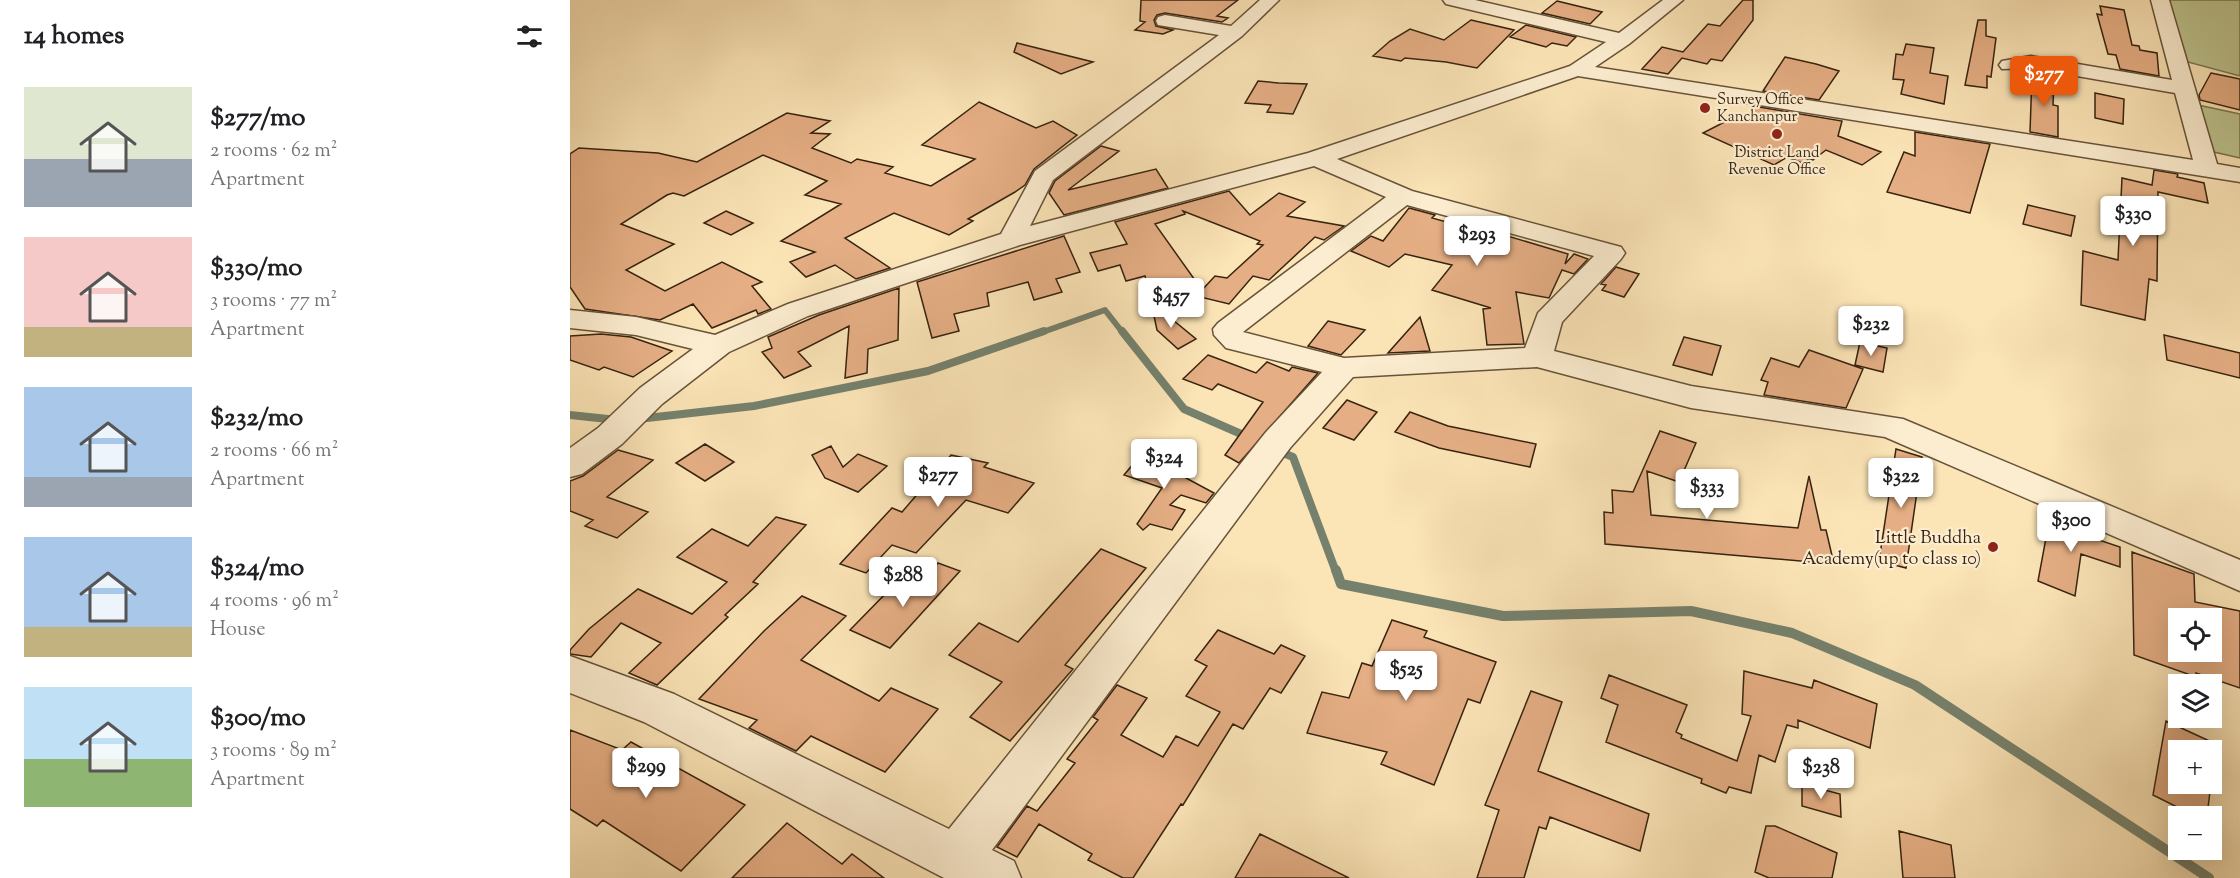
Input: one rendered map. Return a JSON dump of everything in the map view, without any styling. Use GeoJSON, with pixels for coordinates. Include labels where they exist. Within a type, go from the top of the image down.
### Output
{"type":"FeatureCollection","features":[{"type":"Feature","properties":{"kind":"street"},"geometry":{"type":"LineString","coordinates":[[1011,238],[1043,176],[1235,32],[1270,0]]}},
{"type":"Feature","properties":{"kind":"street"},"geometry":{"type":"LineString","coordinates":[[1452,0],[1622,40]]}},
{"type":"Feature","properties":{"kind":"street"},"geometry":{"type":"LineString","coordinates":[[2160,0],[2207,170]]}},
{"type":"Feature","properties":{"kind":"street"},"geometry":{"type":"LineString","coordinates":[[570,465],[610,436],[651,396],[718,345],[798,310],[1011,238],[1316,158],[1577,69],[1622,40],[1662,2]]}},
{"type":"Feature","properties":{"kind":"street"},"geometry":{"type":"LineString","coordinates":[[1165,21],[1235,32]]}},
{"type":"Feature","properties":{"kind":"street"},"geometry":{"type":"LineString","coordinates":[[2009,65],[2031,62],[2184,88]]}},
{"type":"Feature","properties":{"kind":"street"},"geometry":{"type":"LineString","coordinates":[[1577,69],[2240,175]]}},
{"type":"Feature","properties":{"kind":"street"},"geometry":{"type":"LineString","coordinates":[[1316,158],[1403,196],[1612,253],[1548,319],[1537,357]]}},
{"type":"Feature","properties":{"kind":"street"},"geometry":{"type":"LineString","coordinates":[[1403,196],[1228,328],[1229,335],[1236,341],[1344,368],[1537,357],[1691,397],[1891,427],[2240,576]]}},
{"type":"Feature","properties":{"kind":"street"},"geometry":{"type":"LineString","coordinates":[[570,319],[636,326],[718,345]]}},
{"type":"Feature","properties":{"kind":"street"},"geometry":{"type":"LineString","coordinates":[[956,859],[1272,448],[1344,368]]}},
{"type":"Feature","properties":{"kind":"street"},"geometry":{"type":"LineString","coordinates":[[570,674],[658,708],[998,878]]}},
{"type":"Feature","properties":{"kind":"green space"},"geometry":{"type":"Polygon","coordinates":[[[2169,0],[2240,0],[2240,76],[2184,61],[2169,0]]]}},
{"type":"Feature","properties":{"kind":"green space"},"geometry":{"type":"Polygon","coordinates":[[[2198,105],[2240,114],[2240,158],[2214,152],[2198,105]]]}},
{"type":"Feature","properties":{"kind":"building"},"geometry":{"type":"Polygon","coordinates":[[[1141,0],[1238,0],[1217,16],[1228,18],[1222,22],[1165,13],[1157,15],[1154,20],[1156,26],[1173,30],[1163,34],[1135,30],[1145,22],[1140,21],[1141,0]]]}},
{"type":"Feature","properties":{"kind":"building"},"geometry":{"type":"Polygon","coordinates":[[[1743,0],[1753,0],[1753,20],[1722,61],[1711,59],[1707,64],[1682,58],[1668,74],[1642,69],[1662,47],[1683,52],[1708,24],[1720,26],[1743,0]]]}},
{"type":"Feature","properties":{"kind":"building"},"geometry":{"type":"Polygon","coordinates":[[[1557,1],[1602,12],[1590,24],[1542,13],[1557,1]]]}},
{"type":"Feature","properties":{"kind":"building"},"geometry":{"type":"Polygon","coordinates":[[[2100,6],[2124,10],[2132,45],[2139,46],[2140,50],[2157,53],[2159,76],[2120,69],[2116,55],[2108,54],[2097,14],[2102,15],[2100,6]]]}},
{"type":"Feature","properties":{"kind":"building"},"geometry":{"type":"Polygon","coordinates":[[[1471,20],[1514,30],[1477,68],[1446,62],[1405,58],[1401,61],[1373,56],[1390,41],[1410,29],[1444,40],[1471,20]]]}},
{"type":"Feature","properties":{"kind":"building"},"geometry":{"type":"Polygon","coordinates":[[[1978,20],[1986,20],[1986,36],[1996,38],[1991,77],[1987,76],[1987,88],[1965,85],[1978,20]]]}},
{"type":"Feature","properties":{"kind":"building"},"geometry":{"type":"Polygon","coordinates":[[[1526,25],[1576,37],[1567,46],[1552,43],[1546,47],[1510,37],[1526,25]]]}},
{"type":"Feature","properties":{"kind":"building"},"geometry":{"type":"Polygon","coordinates":[[[1017,43],[1093,62],[1061,74],[1014,52],[1017,43]]]}},
{"type":"Feature","properties":{"kind":"building"},"geometry":{"type":"Polygon","coordinates":[[[1906,44],[1934,48],[1930,73],[1948,76],[1944,104],[1901,94],[1904,80],[1893,79],[1896,54],[1903,55],[1906,44]]]}},
{"type":"Feature","properties":{"kind":"building"},"geometry":{"type":"Polygon","coordinates":[[[1785,57],[1839,71],[1819,100],[1763,91],[1785,57]]]}},
{"type":"Feature","properties":{"kind":"building"},"geometry":{"type":"Polygon","coordinates":[[[2211,73],[2240,79],[2240,110],[2200,100],[2199,95],[2211,73]]]}},
{"type":"Feature","properties":{"kind":"building"},"geometry":{"type":"Polygon","coordinates":[[[2032,75],[2054,79],[2053,105],[2058,106],[2058,137],[2030,132],[2032,75]]]}},
{"type":"Feature","properties":{"kind":"building"},"geometry":{"type":"Polygon","coordinates":[[[1258,81],[1307,84],[1293,114],[1267,112],[1271,105],[1245,103],[1258,81]]]}},
{"type":"Feature","properties":{"kind":"building"},"geometry":{"type":"Polygon","coordinates":[[[2095,93],[2124,99],[2123,124],[2095,118],[2095,93]]]}},
{"type":"Feature","properties":{"kind":"building"},"geometry":{"type":"Polygon","coordinates":[[[979,102],[1036,128],[1053,121],[1077,135],[1034,169],[1025,185],[968,219],[973,221],[949,235],[894,213],[845,238],[890,268],[856,279],[835,265],[806,277],[790,262],[815,252],[781,241],[841,204],[805,195],[827,181],[763,155],[684,196],[673,193],[667,195],[621,224],[674,244],[626,270],[665,291],[722,262],[762,282],[752,286],[771,309],[758,314],[756,310],[712,328],[693,304],[660,320],[585,309],[570,287],[570,154],[579,148],[658,153],[697,162],[787,113],[830,121],[811,133],[830,134],[812,148],[851,163],[857,159],[893,167],[885,173],[931,186],[975,159],[922,145],[979,102]]]}},
{"type":"Feature","properties":{"kind":"building"},"geometry":{"type":"Polygon","coordinates":[[[1753,106],[1842,121],[1838,136],[1881,152],[1862,165],[1826,150],[1813,160],[1809,159],[1802,163],[1787,157],[1774,165],[1703,133],[1738,115],[1748,117],[1753,106]]]}},
{"type":"Feature","properties":{"kind":"building"},"geometry":{"type":"Polygon","coordinates":[[[1915,132],[1990,144],[1970,213],[1887,192],[1904,152],[1915,156],[1915,132]]]}},
{"type":"Feature","properties":{"kind":"building"},"geometry":{"type":"Polygon","coordinates":[[[1101,146],[1119,151],[1068,190],[1156,169],[1168,188],[1064,215],[1049,193],[1055,181],[1101,146]]]}},
{"type":"Feature","properties":{"kind":"building"},"geometry":{"type":"Polygon","coordinates":[[[2154,170],[2178,174],[2177,177],[2204,183],[2208,203],[2158,192],[2157,281],[2149,279],[2145,320],[2081,305],[2083,251],[2118,260],[2122,178],[2152,185],[2154,170]]]}},
{"type":"Feature","properties":{"kind":"building"},"geometry":{"type":"Polygon","coordinates":[[[1229,191],[1250,215],[1279,193],[1305,202],[1287,216],[1344,226],[1324,240],[1315,237],[1269,280],[1253,276],[1229,304],[1147,284],[1145,276],[1126,281],[1120,265],[1098,271],[1090,253],[1127,244],[1115,222],[1229,191]],[[1183,211],[1185,214],[1155,224],[1202,290],[1215,276],[1227,278],[1263,245],[1257,244],[1260,241],[1183,211]]]}},
{"type":"Feature","properties":{"kind":"building"},"geometry":{"type":"Polygon","coordinates":[[[2028,205],[2075,216],[2071,236],[2023,224],[2028,205]]]}},
{"type":"Feature","properties":{"kind":"building"},"geometry":{"type":"Polygon","coordinates":[[[1409,208],[1435,215],[1432,218],[1471,229],[1474,226],[1568,254],[1565,264],[1574,254],[1588,259],[1574,274],[1562,270],[1549,298],[1516,292],[1524,344],[1487,345],[1483,309],[1491,308],[1432,290],[1452,265],[1405,254],[1389,267],[1351,251],[1371,236],[1383,241],[1409,208]]]}},
{"type":"Feature","properties":{"kind":"building"},"geometry":{"type":"Polygon","coordinates":[[[726,211],[753,223],[731,235],[704,223],[726,211]]]}},
{"type":"Feature","properties":{"kind":"building"},"geometry":{"type":"Polygon","coordinates":[[[1064,236],[1080,272],[1056,279],[1062,292],[1034,300],[1028,282],[987,293],[989,306],[954,314],[959,331],[932,338],[917,282],[1064,236]]]}},
{"type":"Feature","properties":{"kind":"building"},"geometry":{"type":"Polygon","coordinates":[[[1616,267],[1639,274],[1624,297],[1602,290],[1606,285],[1601,284],[1616,267]]]}},
{"type":"Feature","properties":{"kind":"building"},"geometry":{"type":"Polygon","coordinates":[[[899,288],[898,340],[868,349],[867,373],[845,378],[849,326],[798,352],[811,366],[784,378],[762,352],[772,348],[768,337],[819,315],[899,288]]]}},
{"type":"Feature","properties":{"kind":"building"},"geometry":{"type":"Polygon","coordinates":[[[1151,302],[1196,339],[1178,349],[1157,330],[1151,302]]]}},
{"type":"Feature","properties":{"kind":"building"},"geometry":{"type":"Polygon","coordinates":[[[1420,317],[1430,351],[1388,353],[1420,317]]]}},
{"type":"Feature","properties":{"kind":"building"},"geometry":{"type":"Polygon","coordinates":[[[1328,321],[1365,330],[1341,355],[1308,346],[1328,321]]]}},
{"type":"Feature","properties":{"kind":"building"},"geometry":{"type":"Polygon","coordinates":[[[601,334],[631,337],[672,351],[633,377],[604,367],[599,370],[570,360],[570,336],[601,334]]]}},
{"type":"Feature","properties":{"kind":"building"},"geometry":{"type":"Polygon","coordinates":[[[2164,335],[2240,353],[2240,378],[2167,360],[2164,335]]]}},
{"type":"Feature","properties":{"kind":"building"},"geometry":{"type":"Polygon","coordinates":[[[1684,337],[1721,346],[1712,375],[1673,365],[1684,337]]]}},
{"type":"Feature","properties":{"kind":"building"},"geometry":{"type":"Polygon","coordinates":[[[1860,342],[1887,348],[1883,372],[1855,365],[1860,342]]]}},
{"type":"Feature","properties":{"kind":"building"},"geometry":{"type":"Polygon","coordinates":[[[1809,350],[1863,369],[1846,408],[1764,395],[1768,382],[1761,380],[1771,358],[1799,367],[1809,350]]]}},
{"type":"Feature","properties":{"kind":"building"},"geometry":{"type":"Polygon","coordinates":[[[1208,355],[1256,373],[1267,362],[1289,371],[1292,367],[1318,373],[1239,463],[1225,455],[1263,402],[1218,384],[1212,390],[1183,379],[1208,355]]]}},
{"type":"Feature","properties":{"kind":"building"},"geometry":{"type":"Polygon","coordinates":[[[1347,400],[1377,412],[1354,440],[1323,428],[1347,400]]]}},
{"type":"Feature","properties":{"kind":"building"},"geometry":{"type":"Polygon","coordinates":[[[1410,412],[1448,426],[1536,444],[1530,467],[1439,448],[1395,432],[1410,412]]]}},
{"type":"Feature","properties":{"kind":"building"},"geometry":{"type":"Polygon","coordinates":[[[1660,431],[1696,443],[1679,482],[1647,471],[1651,515],[1798,528],[1809,476],[1821,530],[1826,530],[1834,564],[1605,544],[1604,512],[1613,513],[1612,490],[1633,492],[1660,431]]]}},
{"type":"Feature","properties":{"kind":"building"},"geometry":{"type":"Polygon","coordinates":[[[705,444],[734,462],[705,481],[676,463],[705,444]]]}},
{"type":"Feature","properties":{"kind":"building"},"geometry":{"type":"Polygon","coordinates":[[[831,446],[843,467],[858,454],[887,466],[858,492],[825,478],[812,455],[831,446]]]}},
{"type":"Feature","properties":{"kind":"building"},"geometry":{"type":"Polygon","coordinates":[[[1146,449],[1166,456],[1160,464],[1214,493],[1206,503],[1181,495],[1170,505],[1185,510],[1172,530],[1150,524],[1143,530],[1137,524],[1162,488],[1124,475],[1146,449]]]}},
{"type":"Feature","properties":{"kind":"building"},"geometry":{"type":"Polygon","coordinates":[[[1896,449],[1922,457],[1906,568],[1879,561],[1896,449]]]}},
{"type":"Feature","properties":{"kind":"building"},"geometry":{"type":"Polygon","coordinates":[[[618,450],[653,460],[607,497],[648,512],[617,538],[585,526],[593,520],[570,511],[570,481],[583,476],[618,450]]]}},
{"type":"Feature","properties":{"kind":"building"},"geometry":{"type":"Polygon","coordinates":[[[951,455],[988,463],[984,467],[1034,483],[1008,513],[966,500],[916,553],[892,545],[866,573],[840,564],[892,508],[902,512],[951,455]]]}},
{"type":"Feature","properties":{"kind":"building"},"geometry":{"type":"Polygon","coordinates":[[[2051,511],[2085,526],[2084,535],[2120,547],[2120,567],[2081,554],[2075,596],[2038,581],[2051,511]]]}},
{"type":"Feature","properties":{"kind":"building"},"geometry":{"type":"Polygon","coordinates":[[[776,517],[806,525],[753,582],[758,584],[725,615],[728,617],[657,685],[629,673],[661,643],[621,623],[591,657],[570,654],[570,650],[589,629],[638,589],[692,614],[727,582],[677,557],[712,529],[748,546],[776,517]]]}},
{"type":"Feature","properties":{"kind":"building"},"geometry":{"type":"Polygon","coordinates":[[[1101,549],[1146,568],[1065,665],[1073,669],[1010,741],[970,717],[1002,682],[949,655],[979,623],[1018,642],[1101,549]]]}},
{"type":"Feature","properties":{"kind":"building"},"geometry":{"type":"Polygon","coordinates":[[[2132,552],[2194,574],[2195,602],[2240,611],[2240,688],[2222,682],[2222,674],[2188,674],[2134,655],[2132,552]]]}},
{"type":"Feature","properties":{"kind":"building"},"geometry":{"type":"Polygon","coordinates":[[[938,563],[960,571],[890,648],[850,630],[893,586],[911,594],[938,563]]]}},
{"type":"Feature","properties":{"kind":"building"},"geometry":{"type":"Polygon","coordinates":[[[802,596],[846,616],[801,660],[879,701],[891,688],[938,709],[885,772],[811,736],[796,751],[749,728],[757,720],[699,699],[764,631],[802,596]]]}},
{"type":"Feature","properties":{"kind":"building"},"geometry":{"type":"Polygon","coordinates":[[[1392,620],[1427,631],[1424,637],[1496,662],[1480,703],[1468,699],[1434,785],[1381,764],[1387,752],[1307,733],[1322,692],[1349,698],[1362,663],[1372,666],[1392,620]]]}},
{"type":"Feature","properties":{"kind":"building"},"geometry":{"type":"Polygon","coordinates":[[[1218,630],[1274,654],[1281,645],[1305,656],[1281,693],[1270,688],[1243,729],[1233,724],[1183,805],[1181,804],[1133,878],[1123,878],[1088,860],[1092,854],[1039,824],[1017,857],[997,847],[1027,806],[1037,811],[1075,763],[1067,759],[1098,720],[1093,717],[1117,685],[1147,698],[1121,735],[1163,757],[1176,736],[1198,746],[1220,712],[1186,696],[1207,666],[1195,660],[1218,630]]]}},
{"type":"Feature","properties":{"kind":"building"},"geometry":{"type":"Polygon","coordinates":[[[1744,671],[1812,688],[1814,680],[1877,704],[1870,748],[1798,720],[1798,728],[1787,725],[1775,762],[1759,755],[1751,793],[1729,787],[1726,793],[1701,783],[1702,779],[1606,742],[1618,705],[1601,698],[1609,675],[1687,705],[1676,732],[1682,735],[1681,738],[1737,761],[1751,716],[1742,714],[1744,671]]]}},
{"type":"Feature","properties":{"kind":"building"},"geometry":{"type":"Polygon","coordinates":[[[1531,691],[1562,702],[1538,771],[1649,814],[1640,851],[1550,817],[1546,829],[1539,827],[1524,878],[1477,878],[1499,810],[1485,805],[1531,691]]]}},
{"type":"Feature","properties":{"kind":"building"},"geometry":{"type":"Polygon","coordinates":[[[2166,721],[2168,728],[2181,728],[2207,740],[2168,740],[2168,794],[2210,794],[2208,806],[2175,806],[2153,795],[2166,721]]]}},
{"type":"Feature","properties":{"kind":"building"},"geometry":{"type":"Polygon","coordinates":[[[570,730],[622,750],[631,742],[745,805],[681,871],[603,820],[597,826],[570,809],[570,730]]]}},
{"type":"Feature","properties":{"kind":"building"},"geometry":{"type":"Polygon","coordinates":[[[1802,784],[1840,794],[1841,817],[1802,806],[1802,784]]]}},
{"type":"Feature","properties":{"kind":"building"},"geometry":{"type":"Polygon","coordinates":[[[787,823],[842,864],[852,854],[884,878],[732,878],[787,823]]]}},
{"type":"Feature","properties":{"kind":"building"},"geometry":{"type":"Polygon","coordinates":[[[1766,826],[1775,826],[1837,853],[1832,878],[1769,878],[1755,872],[1766,826]]]}},
{"type":"Feature","properties":{"kind":"building"},"geometry":{"type":"Polygon","coordinates":[[[1899,831],[1951,845],[1955,878],[1903,878],[1899,831]]]}},
{"type":"Feature","properties":{"kind":"building"},"geometry":{"type":"Polygon","coordinates":[[[1260,834],[1349,878],[1235,878],[1260,834]]]}},
{"type":"Feature","properties":{"kind":"waterway"},"geometry":{"type":"LineString","coordinates":[[1040,333],[1105,310],[1123,333]]}},
{"type":"Feature","properties":{"kind":"waterway"},"geometry":{"type":"LineString","coordinates":[[638,419],[754,406],[928,371],[1044,331]]}},
{"type":"Feature","properties":{"kind":"waterway"},"geometry":{"type":"LineString","coordinates":[[1122,331],[1184,409],[1248,437]]}},
{"type":"Feature","properties":{"kind":"waterway"},"geometry":{"type":"LineString","coordinates":[[570,415],[617,420]]}},
{"type":"Feature","properties":{"kind":"waterway"},"geometry":{"type":"LineString","coordinates":[[1278,451],[1293,457],[1336,572]]}},
{"type":"Feature","properties":{"kind":"waterway"},"geometry":{"type":"LineString","coordinates":[[1336,570],[1341,584],[1503,616],[1691,611],[1792,633],[1915,685],[2209,878]]}},
{"type":"Feature","properties":{"kind":"place","name":"Survey Office Kanchanpur"},"geometry":{"type":"Point","coordinates":[1705,108]}},
{"type":"Feature","properties":{"kind":"place","name":"District Land Revenue Office"},"geometry":{"type":"Point","coordinates":[1777,134]}},
{"type":"Feature","properties":{"kind":"place","name":"Little Buddha Academy(up to class 10)"},"geometry":{"type":"Point","coordinates":[1993,547]}}]}
